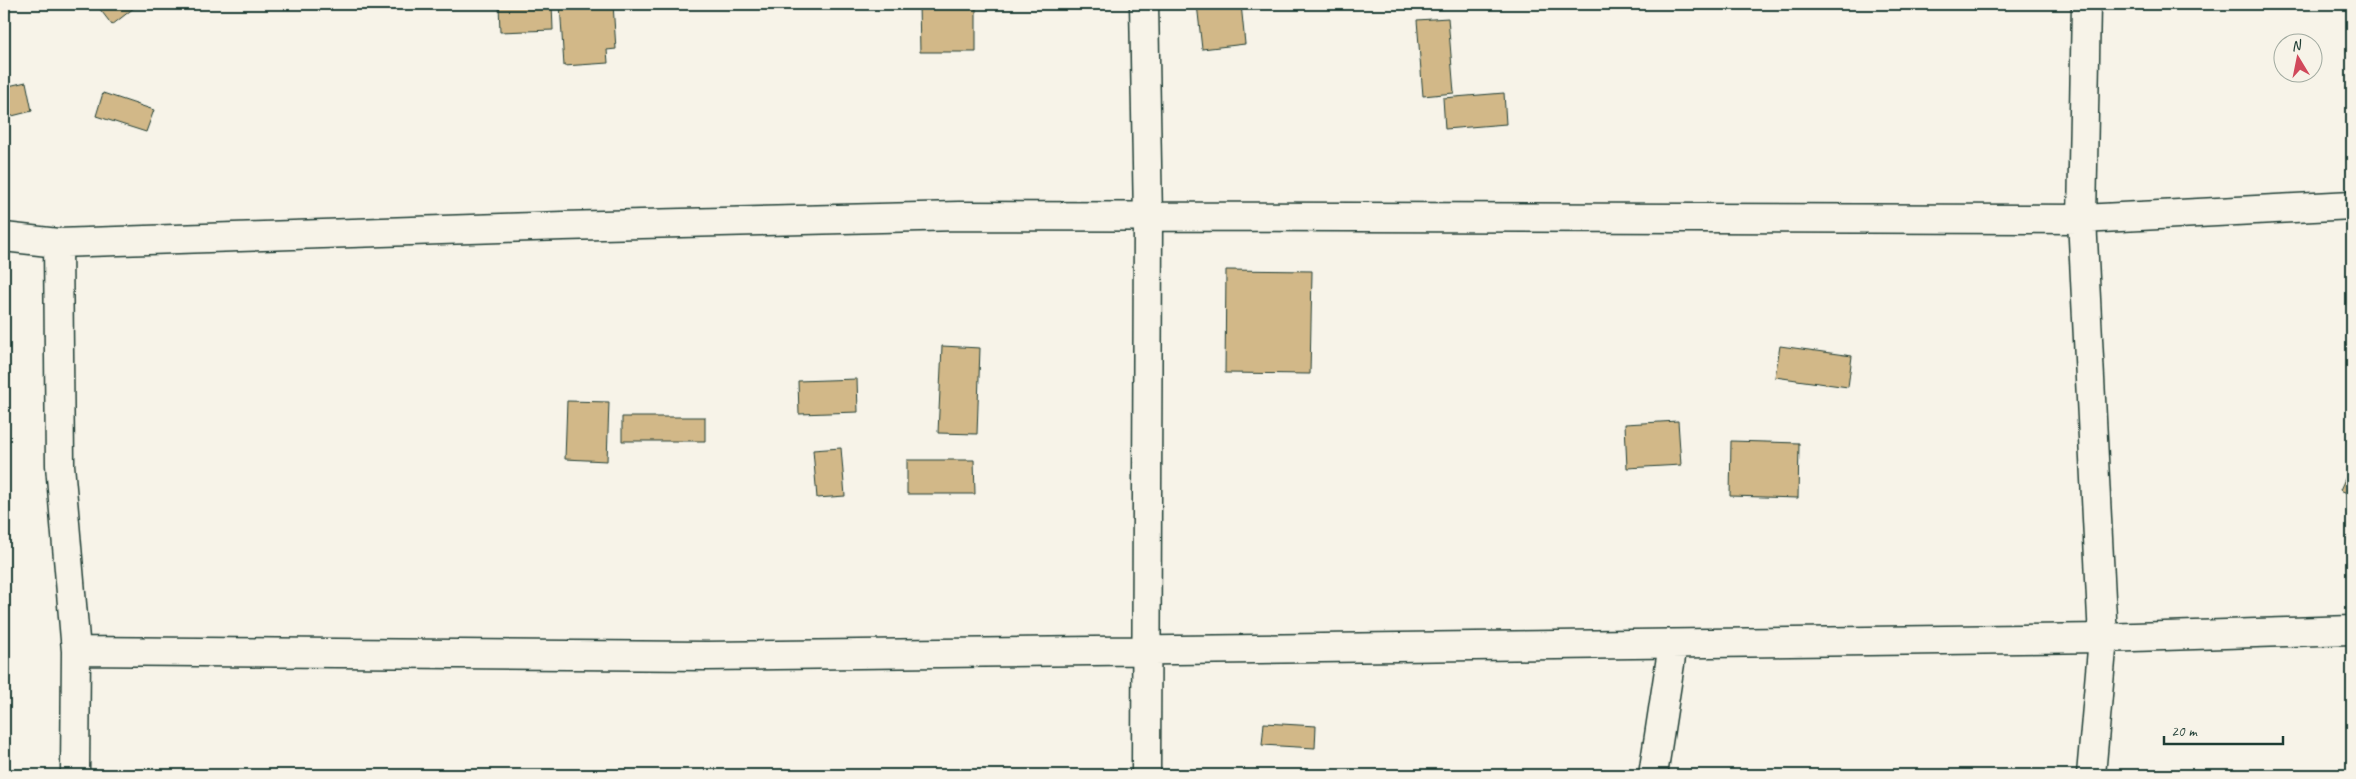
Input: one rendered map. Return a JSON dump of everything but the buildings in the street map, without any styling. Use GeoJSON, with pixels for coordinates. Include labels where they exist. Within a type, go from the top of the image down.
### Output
{"type":"FeatureCollection","features":[{"type":"Feature","properties":{"kind":"street"},"geometry":{"type":"LineString","coordinates":[[1144,4],[1148,218],[1146,775]]}},
{"type":"Feature","properties":{"kind":"street"},"geometry":{"type":"LineString","coordinates":[[2086,4],[2082,220],[2103,638],[2091,775]]}},
{"type":"Feature","properties":{"kind":"street"},"geometry":{"type":"LineString","coordinates":[[4,237],[58,243],[563,226],[959,216],[2082,220],[2352,205]]}},
{"type":"Feature","properties":{"kind":"street"},"geometry":{"type":"LineString","coordinates":[[58,243],[60,465],[76,651],[75,775]]}},
{"type":"Feature","properties":{"kind":"street"},"geometry":{"type":"LineString","coordinates":[[76,651],[707,656],[2103,638],[2352,630]]}},
{"type":"Feature","properties":{"kind":"street"},"geometry":{"type":"LineString","coordinates":[[1653,775],[1673,644]]}}]}
